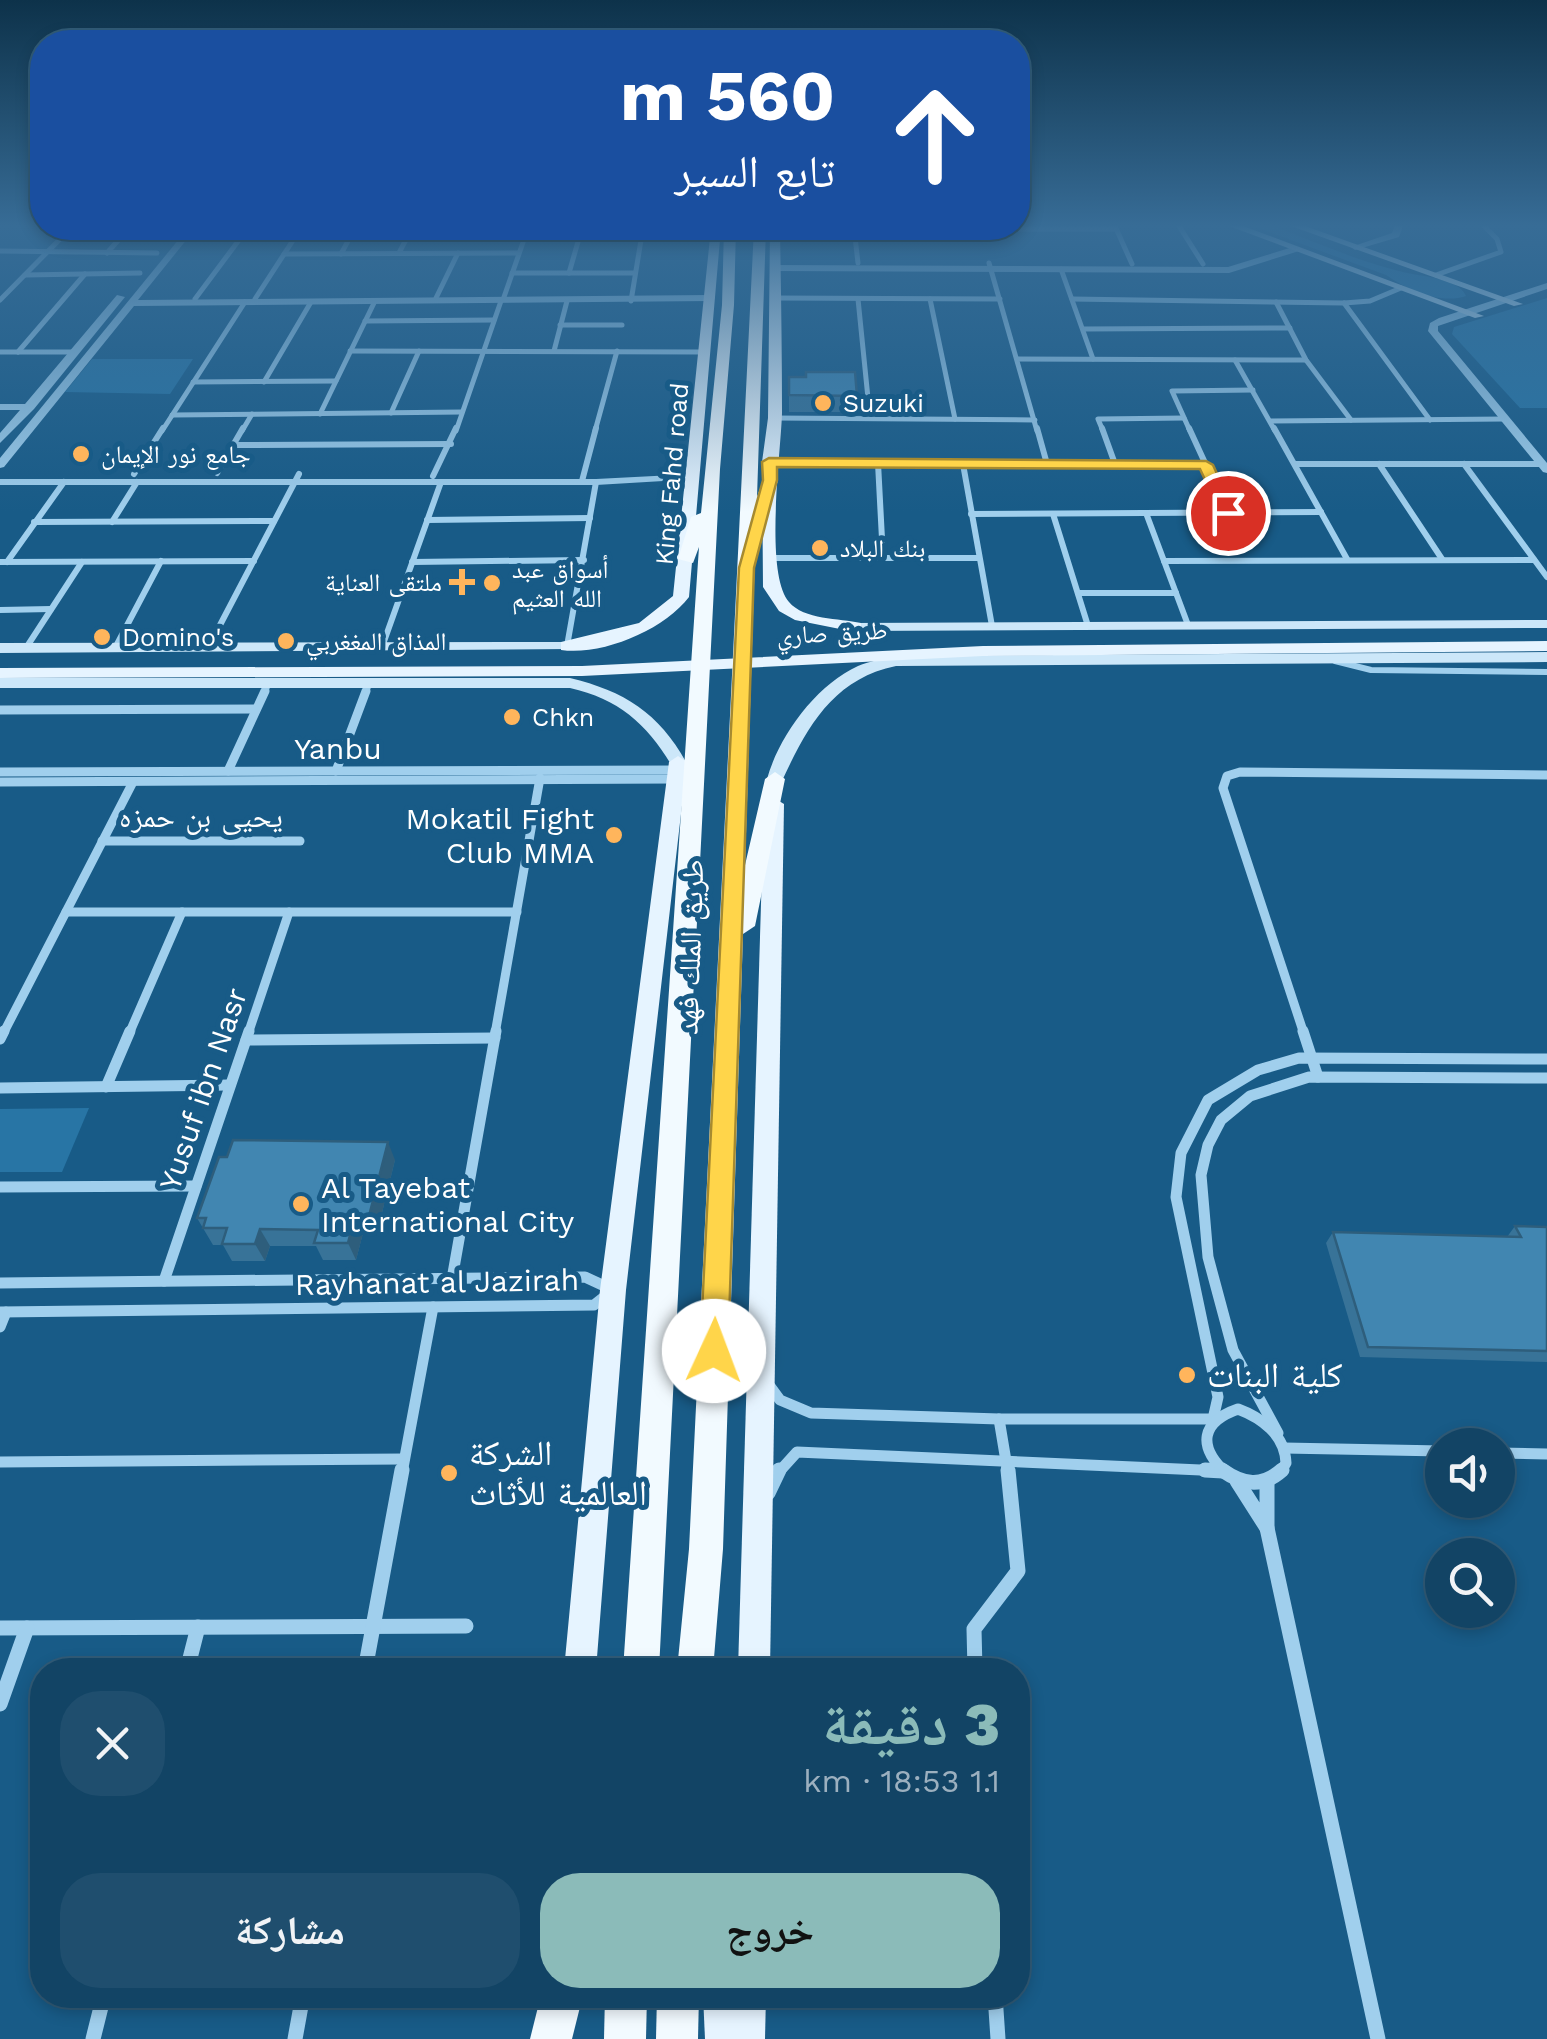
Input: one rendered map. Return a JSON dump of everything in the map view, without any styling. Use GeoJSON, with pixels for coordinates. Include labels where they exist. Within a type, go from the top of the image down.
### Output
{"type":"FeatureCollection","features":[{"type":"Feature","properties":{"kind":"highway","name":"طريق الملك فهد"},"geometry":{"type":"LineString","coordinates":[[642,1658],[658,1412],[702,473],[716,408],[718,321]]}},
{"type":"Feature","properties":{"kind":"highway"},"geometry":{"type":"LineString","coordinates":[[756,321],[757,327]]}},
{"type":"Feature","properties":{"kind":"highway","name":"طريق الملك فهد"},"geometry":{"type":"LineString","coordinates":[[696,1658],[706,1550],[757,321]]}},
{"type":"Feature","properties":{"kind":"highway"},"geometry":{"type":"LineString","coordinates":[[746,568],[769,471]]}},
{"type":"Feature","properties":{"kind":"highway"},"geometry":{"type":"LineString","coordinates":[[687,559],[702,473]]}},
{"type":"Feature","properties":{"kind":"highway"},"geometry":{"type":"LineString","coordinates":[[728,995],[775,779]]}},
{"type":"Feature","properties":{"kind":"highway"},"geometry":{"type":"LineString","coordinates":[[630,1658],[646,1566]]}},
{"type":"Feature","properties":{"kind":"highway"},"geometry":{"type":"LineString","coordinates":[[549,2039],[558,2008]]}},
{"type":"Feature","properties":{"kind":"highway"},"geometry":{"type":"LineString","coordinates":[[624,2039],[625,2008]]}},
{"type":"Feature","properties":{"kind":"highway"},"geometry":{"type":"LineString","coordinates":[[677,2039],[678,2008]]}},
{"type":"Feature","properties":{"kind":"main road","name":"King Fahd road"},"geometry":{"type":"LineString","coordinates":[[702,473],[710,321]]}},
{"type":"Feature","properties":{"kind":"main road"},"geometry":{"type":"LineString","coordinates":[[775,321],[775,418],[769,471],[771,587],[785,608],[825,624],[855,627],[1188,626],[1545,639]]}},
{"type":"Feature","properties":{"kind":"main road","name":"طريق الملك فهد"},"geometry":{"type":"LineString","coordinates":[[708,325],[716,408]]}},
{"type":"Feature","properties":{"kind":"main road","name":"King Fahd road"},"geometry":{"type":"LineString","coordinates":[[567,646],[609,639],[661,618],[681,597],[687,559]]}},
{"type":"Feature","properties":{"kind":"main road","name":"طريق صاري"},"geometry":{"type":"LineString","coordinates":[[0,659],[601,656],[917,639],[1545,639]]}},
{"type":"Feature","properties":{"kind":"main road"},"geometry":{"type":"LineString","coordinates":[[754,1658],[775,779],[778,760],[787,746],[839,686],[860,671],[896,661],[1325,658],[1545,639]]}},
{"type":"Feature","properties":{"kind":"main road","name":"طريق صاري"},"geometry":{"type":"LineString","coordinates":[[0,681],[582,671],[984,651],[1545,639]]}},
{"type":"Feature","properties":{"kind":"main road"},"geometry":{"type":"LineString","coordinates":[[0,648],[567,646]]}},
{"type":"Feature","properties":{"kind":"main road"},"geometry":{"type":"LineString","coordinates":[[0,681],[530,681],[594,688],[639,709],[667,740],[676,770],[613,1290],[581,1658]]}},
{"type":"Feature","properties":{"kind":"main road"},"geometry":{"type":"LineString","coordinates":[[706,1550],[710,1658]]}},
{"type":"Feature","properties":{"kind":"main road"},"geometry":{"type":"LineString","coordinates":[[549,2039],[550,2008]]}},
{"type":"Feature","properties":{"kind":"main road"},"geometry":{"type":"LineString","coordinates":[[723,2008],[724,2039]]}},
{"type":"Feature","properties":{"kind":"main road"},"geometry":{"type":"LineString","coordinates":[[746,2039],[747,2008]]}},
{"type":"Feature","properties":{"kind":"street"},"geometry":{"type":"LineString","coordinates":[[18,352],[45,321]]}},
{"type":"Feature","properties":{"kind":"street"},"geometry":{"type":"LineString","coordinates":[[0,440],[101,321]]}},
{"type":"Feature","properties":{"kind":"street"},"geometry":{"type":"LineString","coordinates":[[0,465],[117,321]]}},
{"type":"Feature","properties":{"kind":"street"},"geometry":{"type":"LineString","coordinates":[[112,522],[172,414],[235,321]]}},
{"type":"Feature","properties":{"kind":"street"},"geometry":{"type":"LineString","coordinates":[[264,382],[300,321]]}},
{"type":"Feature","properties":{"kind":"street"},"geometry":{"type":"LineString","coordinates":[[320,414],[365,321]]}},
{"type":"Feature","properties":{"kind":"street"},"geometry":{"type":"LineString","coordinates":[[382,647],[494,321]]}},
{"type":"Feature","properties":{"kind":"street"},"geometry":{"type":"LineString","coordinates":[[554,351],[561,321]]}},
{"type":"Feature","properties":{"kind":"street"},"geometry":{"type":"LineString","coordinates":[[860,321],[870,418]]}},
{"type":"Feature","properties":{"kind":"street"},"geometry":{"type":"LineString","coordinates":[[934,321],[954,419]]}},
{"type":"Feature","properties":{"kind":"street"},"geometry":{"type":"LineString","coordinates":[[1006,321],[1047,464]]}},
{"type":"Feature","properties":{"kind":"street"},"geometry":{"type":"LineString","coordinates":[[1079,321],[1093,359]]}},
{"type":"Feature","properties":{"kind":"street"},"geometry":{"type":"LineString","coordinates":[[1286,321],[1306,360],[1350,420]]}},
{"type":"Feature","properties":{"kind":"street"},"geometry":{"type":"LineString","coordinates":[[1357,321],[1430,420]]}},
{"type":"Feature","properties":{"kind":"street"},"geometry":{"type":"LineString","coordinates":[[1447,321],[1433,325],[1433,332],[1545,467]]}},
{"type":"Feature","properties":{"kind":"street"},"geometry":{"type":"LineString","coordinates":[[1459,321],[1448,326],[1452,339],[1547,451]]}},
{"type":"Feature","properties":{"kind":"street"},"geometry":{"type":"LineString","coordinates":[[560,326],[622,326]]}},
{"type":"Feature","properties":{"kind":"street"},"geometry":{"type":"LineString","coordinates":[[1082,329],[1290,328]]}},
{"type":"Feature","properties":{"kind":"street"},"geometry":{"type":"LineString","coordinates":[[350,351],[706,352]]}},
{"type":"Feature","properties":{"kind":"street"},"geometry":{"type":"LineString","coordinates":[[391,413],[419,351]]}},
{"type":"Feature","properties":{"kind":"street"},"geometry":{"type":"LineString","coordinates":[[567,646],[590,518],[588,479],[617,351]]}},
{"type":"Feature","properties":{"kind":"street"},"geometry":{"type":"LineString","coordinates":[[0,352],[75,352]]}},
{"type":"Feature","properties":{"kind":"street"},"geometry":{"type":"LineString","coordinates":[[1017,359],[1306,360]]}},
{"type":"Feature","properties":{"kind":"street"},"geometry":{"type":"LineString","coordinates":[[1235,360],[1347,559]]}},
{"type":"Feature","properties":{"kind":"street"},"geometry":{"type":"LineString","coordinates":[[193,382],[336,381]]}},
{"type":"Feature","properties":{"kind":"street"},"geometry":{"type":"LineString","coordinates":[[1228,513],[1172,390],[1253,390]]}},
{"type":"Feature","properties":{"kind":"street"},"geometry":{"type":"LineString","coordinates":[[0,407],[25,410]]}},
{"type":"Feature","properties":{"kind":"street"},"geometry":{"type":"LineString","coordinates":[[0,414],[25,410]]}},
{"type":"Feature","properties":{"kind":"street"},"geometry":{"type":"LineString","coordinates":[[172,414],[462,412]]}},
{"type":"Feature","properties":{"kind":"street"},"geometry":{"type":"LineString","coordinates":[[217,474],[252,414]]}},
{"type":"Feature","properties":{"kind":"street"},"geometry":{"type":"LineString","coordinates":[[775,418],[1035,420]]}},
{"type":"Feature","properties":{"kind":"street"},"geometry":{"type":"LineString","coordinates":[[1115,464],[1098,419],[1184,418]]}},
{"type":"Feature","properties":{"kind":"street"},"geometry":{"type":"LineString","coordinates":[[1271,420],[1505,419]]}},
{"type":"Feature","properties":{"kind":"street"},"geometry":{"type":"LineString","coordinates":[[234,445],[451,444]]}},
{"type":"Feature","properties":{"kind":"street"},"geometry":{"type":"LineString","coordinates":[[769,471],[878,463],[1206,465]]}},
{"type":"Feature","properties":{"kind":"street"},"geometry":{"type":"LineString","coordinates":[[878,463],[883,558]]}},
{"type":"Feature","properties":{"kind":"street"},"geometry":{"type":"LineString","coordinates":[[963,464],[992,626]]}},
{"type":"Feature","properties":{"kind":"street"},"geometry":{"type":"LineString","coordinates":[[1295,464],[1545,467]]}},
{"type":"Feature","properties":{"kind":"street"},"geometry":{"type":"LineString","coordinates":[[1379,464],[1442,560]]}},
{"type":"Feature","properties":{"kind":"street"},"geometry":{"type":"LineString","coordinates":[[1464,464],[1547,577]]}},
{"type":"Feature","properties":{"kind":"street"},"geometry":{"type":"LineString","coordinates":[[0,474],[588,479],[702,473]]}},
{"type":"Feature","properties":{"kind":"street"},"geometry":{"type":"LineString","coordinates":[[0,482],[217,474],[296,478]]}},
{"type":"Feature","properties":{"kind":"street"},"geometry":{"type":"LineString","coordinates":[[208,648],[296,478]]}},
{"type":"Feature","properties":{"kind":"street"},"geometry":{"type":"LineString","coordinates":[[3,562],[64,482]]}},
{"type":"Feature","properties":{"kind":"street"},"geometry":{"type":"LineString","coordinates":[[971,514],[1321,512]]}},
{"type":"Feature","properties":{"kind":"street"},"geometry":{"type":"LineString","coordinates":[[1146,513],[1188,626]]}},
{"type":"Feature","properties":{"kind":"street"},"geometry":{"type":"LineString","coordinates":[[1052,514],[1088,626]]}},
{"type":"Feature","properties":{"kind":"street"},"geometry":{"type":"LineString","coordinates":[[427,520],[590,518]]}},
{"type":"Feature","properties":{"kind":"street"},"geometry":{"type":"LineString","coordinates":[[34,522],[274,521]]}},
{"type":"Feature","properties":{"kind":"street"},"geometry":{"type":"LineString","coordinates":[[772,558],[980,558]]}},
{"type":"Feature","properties":{"kind":"street"},"geometry":{"type":"LineString","coordinates":[[412,562],[584,560]]}},
{"type":"Feature","properties":{"kind":"street"},"geometry":{"type":"LineString","coordinates":[[1164,561],[1534,560]]}},
{"type":"Feature","properties":{"kind":"street"},"geometry":{"type":"LineString","coordinates":[[115,648],[161,561]]}},
{"type":"Feature","properties":{"kind":"street"},"geometry":{"type":"LineString","coordinates":[[3,562],[254,561]]}},
{"type":"Feature","properties":{"kind":"street"},"geometry":{"type":"LineString","coordinates":[[26,648],[82,562]]}},
{"type":"Feature","properties":{"kind":"street"},"geometry":{"type":"LineString","coordinates":[[1078,593],[1176,592]]}},
{"type":"Feature","properties":{"kind":"street"},"geometry":{"type":"LineString","coordinates":[[0,610],[51,610]]}},
{"type":"Feature","properties":{"kind":"street"},"geometry":{"type":"LineString","coordinates":[[1325,658],[1371,670],[1547,672]]}},
{"type":"Feature","properties":{"kind":"street"},"geometry":{"type":"LineString","coordinates":[[228,771],[269,682]]}},
{"type":"Feature","properties":{"kind":"street"},"geometry":{"type":"LineString","coordinates":[[336,771],[370,682]]}},
{"type":"Feature","properties":{"kind":"street"},"geometry":{"type":"LineString","coordinates":[[0,710],[256,708]]}},
{"type":"Feature","properties":{"kind":"street","name":"Yanbu"},"geometry":{"type":"LineString","coordinates":[[0,782],[676,770]]}},
{"type":"Feature","properties":{"kind":"street","name":"Yanbu"},"geometry":{"type":"LineString","coordinates":[[0,772],[541,775]]}},
{"type":"Feature","properties":{"kind":"street"},"geometry":{"type":"LineString","coordinates":[[1318,1078],[1223,788],[1227,776],[1240,772],[1547,775]]}},
{"type":"Feature","properties":{"kind":"street"},"geometry":{"type":"LineString","coordinates":[[452,1279],[541,775]]}},
{"type":"Feature","properties":{"kind":"street"},"geometry":{"type":"LineString","coordinates":[[0,1039],[133,782]]}},
{"type":"Feature","properties":{"kind":"street","name":"يحيى بن حمزه"},"geometry":{"type":"LineString","coordinates":[[102,841],[300,841]]}},
{"type":"Feature","properties":{"kind":"street"},"geometry":{"type":"LineString","coordinates":[[66,912],[516,912]]}},
{"type":"Feature","properties":{"kind":"street"},"geometry":{"type":"LineString","coordinates":[[106,1086],[182,912]]}},
{"type":"Feature","properties":{"kind":"street","name":"Yusuf ibn Nasr"},"geometry":{"type":"LineString","coordinates":[[164,1281],[289,912]]}},
{"type":"Feature","properties":{"kind":"street"},"geometry":{"type":"LineString","coordinates":[[246,1040],[495,1038]]}},
{"type":"Feature","properties":{"kind":"street"},"geometry":{"type":"LineString","coordinates":[[1222,1471],[1206,1444],[1206,1430],[1218,1396],[1176,1197],[1181,1152],[1208,1100],[1258,1070],[1312,1058],[1547,1059]]}},
{"type":"Feature","properties":{"kind":"street"},"geometry":{"type":"LineString","coordinates":[[758,1512],[781,1466],[797,1452],[1222,1471],[1253,1484],[1267,1482],[1278,1474],[1284,1462],[1284,1448],[1238,1364],[1219,1294],[1200,1193],[1204,1157],[1220,1120],[1248,1098],[1272,1086],[1318,1078],[1547,1078]]}},
{"type":"Feature","properties":{"kind":"street"},"geometry":{"type":"LineString","coordinates":[[0,1088],[230,1085]]}},
{"type":"Feature","properties":{"kind":"street"},"geometry":{"type":"LineString","coordinates":[[0,1188],[196,1186]]}},
{"type":"Feature","properties":{"kind":"street","name":"Rayhanat al Jazirah"},"geometry":{"type":"LineString","coordinates":[[0,1282],[585,1277],[613,1290],[594,1305],[3,1312]]}},
{"type":"Feature","properties":{"kind":"street"},"geometry":{"type":"LineString","coordinates":[[367,1658],[433,1307]]}},
{"type":"Feature","properties":{"kind":"street"},"geometry":{"type":"LineString","coordinates":[[0,1327],[3,1312]]}},
{"type":"Feature","properties":{"kind":"street"},"geometry":{"type":"LineString","coordinates":[[761,1374],[780,1400],[812,1413],[999,1419],[1213,1419],[1238,1409],[1253,1413],[1278,1433]]}},
{"type":"Feature","properties":{"kind":"street"},"geometry":{"type":"LineString","coordinates":[[974,1658],[974,1629],[1018,1571],[1008,1461],[999,1419]]}},
{"type":"Feature","properties":{"kind":"street"},"geometry":{"type":"LineString","coordinates":[[1284,1448],[1425,1451]]}},
{"type":"Feature","properties":{"kind":"street"},"geometry":{"type":"LineString","coordinates":[[1515,1453],[1547,1454]]}},
{"type":"Feature","properties":{"kind":"street"},"geometry":{"type":"LineString","coordinates":[[0,1462],[404,1459]]}},
{"type":"Feature","properties":{"kind":"street"},"geometry":{"type":"LineString","coordinates":[[1237,1480],[1267,1528]]}},
{"type":"Feature","properties":{"kind":"street"},"geometry":{"type":"LineString","coordinates":[[1267,1482],[1267,1528],[1378,2039]]}},
{"type":"Feature","properties":{"kind":"street"},"geometry":{"type":"LineString","coordinates":[[0,1628],[466,1626]]}},
{"type":"Feature","properties":{"kind":"street"},"geometry":{"type":"LineString","coordinates":[[191,1658],[198,1627]]}},
{"type":"Feature","properties":{"kind":"street"},"geometry":{"type":"LineString","coordinates":[[0,1704],[26,1628]]}},
{"type":"Feature","properties":{"kind":"street"},"geometry":{"type":"LineString","coordinates":[[93,2039],[101,2008]]}},
{"type":"Feature","properties":{"kind":"street"},"geometry":{"type":"LineString","coordinates":[[294,2039],[300,2008]]}},
{"type":"Feature","properties":{"kind":"street"},"geometry":{"type":"LineString","coordinates":[[996,2008],[998,2039]]}},
{"type":"Feature","properties":{"kind":"shaded area"},"geometry":{"type":"Polygon","coordinates":[[[1473,321],[1547,321],[1547,408],[1520,408],[1452,334],[1454,327],[1473,321]]]}},
{"type":"Feature","properties":{"kind":"shaded area"},"geometry":{"type":"Polygon","coordinates":[[[92,359],[193,359],[170,394],[65,392],[92,359]]]}},
{"type":"Feature","properties":{"kind":"shaded area"},"geometry":{"type":"Polygon","coordinates":[[[89,1108],[62,1172],[0,1172],[0,1109],[89,1108]]]}},
{"type":"Feature","properties":{"kind":"building"},"geometry":{"type":"Polygon","coordinates":[[[806,372],[855,372],[857,396],[789,395],[789,377],[806,377],[806,372]]]}},
{"type":"Feature","properties":{"kind":"building","name":"Al Tayebat International City"},"geometry":{"type":"Polygon","coordinates":[[[233,1140],[388,1142],[369,1216],[355,1216],[348,1243],[314,1243],[318,1230],[260,1229],[255,1244],[222,1244],[227,1228],[203,1228],[206,1218],[197,1218],[219,1157],[227,1157],[233,1140]]]}},
{"type":"Feature","properties":{"kind":"building"},"geometry":{"type":"Polygon","coordinates":[[[1515,1226],[1547,1227],[1547,1351],[1368,1347],[1333,1232],[1521,1237],[1515,1226]]]}},
{"type":"Feature","properties":{"kind":"place","name":"Suzuki"},"geometry":{"type":"Point","coordinates":[823,403]}},
{"type":"Feature","properties":{"kind":"place","name":"جامع نور الإيمان"},"geometry":{"type":"Point","coordinates":[81,454]}},
{"type":"Feature","properties":{"kind":"place","name":"بنك البلاد"},"geometry":{"type":"Point","coordinates":[820,548]}},
{"type":"Feature","properties":{"kind":"place","name":"ملتقى العناية"},"geometry":{"type":"Point","coordinates":[462,582]}},
{"type":"Feature","properties":{"kind":"place","name":"أسواق عبد الله العثيم"},"geometry":{"type":"Point","coordinates":[492,583]}},
{"type":"Feature","properties":{"kind":"place","name":"Domino's"},"geometry":{"type":"Point","coordinates":[102,637]}},
{"type":"Feature","properties":{"kind":"place","name":"المذاق المغغربي"},"geometry":{"type":"Point","coordinates":[286,641]}},
{"type":"Feature","properties":{"kind":"place","name":"Chkn"},"geometry":{"type":"Point","coordinates":[512,717]}},
{"type":"Feature","properties":{"kind":"place","name":"Mokatil Fight Club MMA"},"geometry":{"type":"Point","coordinates":[614,835]}},
{"type":"Feature","properties":{"kind":"place","name":"Al Tayebat International City"},"geometry":{"type":"Point","coordinates":[301,1204]}},
{"type":"Feature","properties":{"kind":"place","name":"كلية البنات"},"geometry":{"type":"Point","coordinates":[1187,1375]}},
{"type":"Feature","properties":{"kind":"place","name":"الشركة العالمية للأثاث"},"geometry":{"type":"Point","coordinates":[449,1473]}},
{"type":"Feature","properties":{"kind":"route"},"geometry":{"type":"LineString","coordinates":[[714,1351],[746,568],[770,480],[769,462],[1206,465],[1228,513]]}}]}
